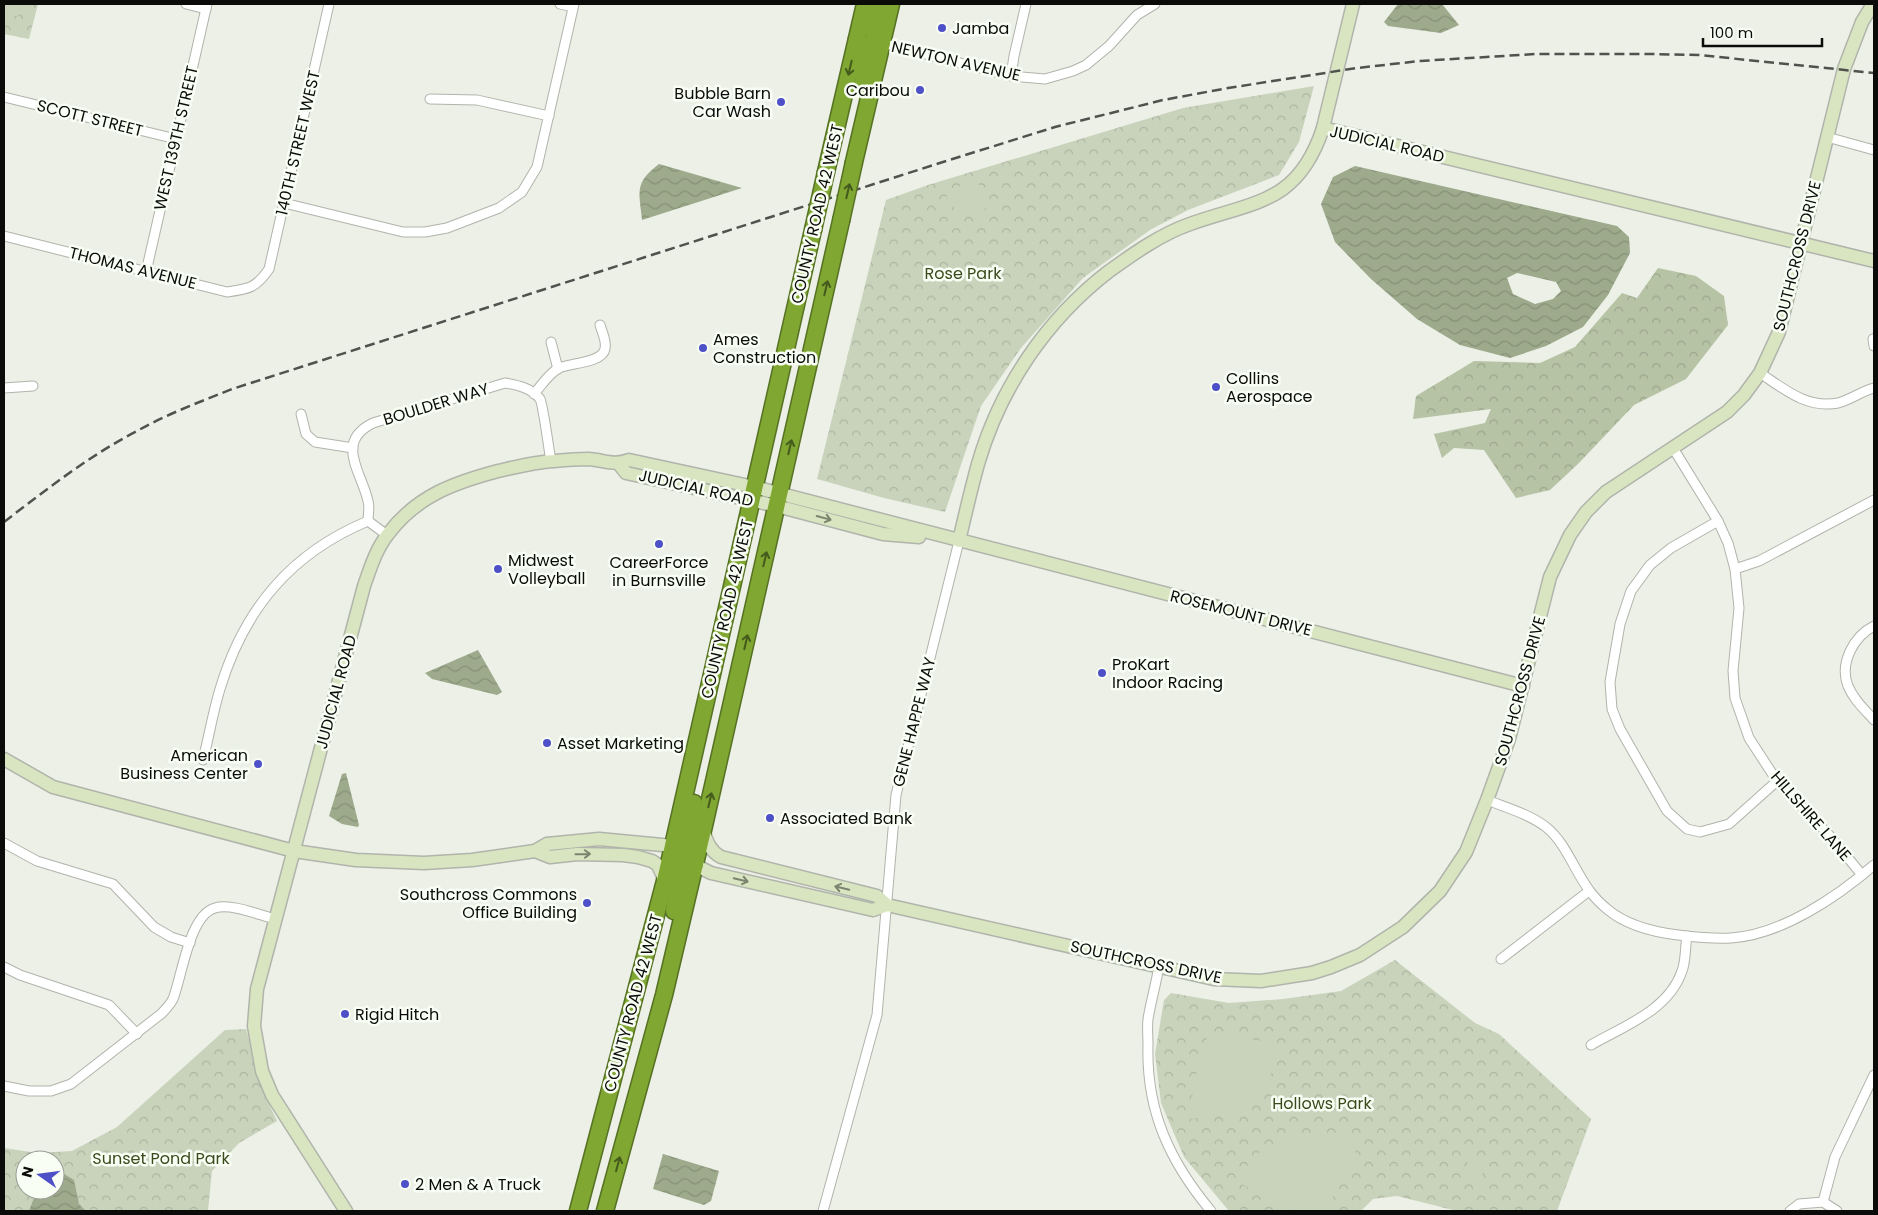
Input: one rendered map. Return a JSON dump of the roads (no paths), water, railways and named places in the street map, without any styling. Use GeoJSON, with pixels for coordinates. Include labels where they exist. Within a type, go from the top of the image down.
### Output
{"type":"FeatureCollection","features":[{"type":"Feature","properties":{"kind":"highway","name":"COUNTY ROAD 42 WEST"},"geometry":{"type":"LineString","coordinates":[[578,1211],[665,881],[865,4]]}},
{"type":"Feature","properties":{"kind":"highway"},"geometry":{"type":"LineString","coordinates":[[876,4],[873,25],[874,34],[875,39],[882,44]]}},
{"type":"Feature","properties":{"kind":"highway","name":"COUNTY ROAD 42 WEST"},"geometry":{"type":"LineString","coordinates":[[605,1211],[664,995],[695,865],[891,4]]}},
{"type":"Feature","properties":{"kind":"highway"},"geometry":{"type":"LineString","coordinates":[[854,162],[866,58],[866,49],[863,43],[857,39]]}},
{"type":"Feature","properties":{"kind":"highway"},"geometry":{"type":"LineString","coordinates":[[695,865],[690,857],[687,842],[698,780],[698,738]]}},
{"type":"Feature","properties":{"kind":"highway"},"geometry":{"type":"LineString","coordinates":[[664,995],[680,871],[673,846]]}},
{"type":"Feature","properties":{"kind":"street"},"geometry":{"type":"LineString","coordinates":[[186,4],[207,6]]}},
{"type":"Feature","properties":{"kind":"street","name":"140TH STREET WEST"},"geometry":{"type":"LineString","coordinates":[[261,281],[269,269],[329,4]]}},
{"type":"Feature","properties":{"kind":"street"},"geometry":{"type":"LineString","coordinates":[[284,203],[403,232],[425,232],[447,228],[499,208],[522,192],[537,167],[574,5],[560,4]]}},
{"type":"Feature","properties":{"kind":"street"},"geometry":{"type":"LineString","coordinates":[[1011,76],[1026,4]]}},
{"type":"Feature","properties":{"kind":"street","name":"NEWTON AVENUE"},"geometry":{"type":"LineString","coordinates":[[882,44],[1011,76],[1045,79],[1086,65],[1105,51],[1137,14],[1155,4]]}},
{"type":"Feature","properties":{"kind":"street"},"geometry":{"type":"LineString","coordinates":[[1323,128],[1353,4]]}},
{"type":"Feature","properties":{"kind":"street","name":"SOUTHCROSS DRIVE"},"geometry":{"type":"LineString","coordinates":[[703,830],[708,845],[715,854],[721,857],[877,896],[887,905],[1214,979],[1261,981],[1312,973],[1360,955],[1403,927],[1440,891],[1466,852],[1488,800],[1509,739],[1524,686],[1550,577],[1570,534],[1586,512],[1606,492],[1726,412],[1744,395],[1760,373],[1779,332],[1844,69],[1862,22],[1873,4]]}},
{"type":"Feature","properties":{"kind":"street","name":"WEST 139TH STREET"},"geometry":{"type":"LineString","coordinates":[[146,272],[207,6]]}},
{"type":"Feature","properties":{"kind":"street","name":"SCOTT STREET"},"geometry":{"type":"LineString","coordinates":[[4,96],[176,139]]}},
{"type":"Feature","properties":{"kind":"street"},"geometry":{"type":"LineString","coordinates":[[430,100],[476,100],[549,116]]}},
{"type":"Feature","properties":{"kind":"street","name":"JUDICIAL ROAD"},"geometry":{"type":"LineString","coordinates":[[959,541],[978,463],[1000,405],[1024,363],[1068,308],[1108,273],[1152,243],[1188,225],[1258,203],[1280,192],[1299,175],[1313,154],[1323,128],[1874,261]]}},
{"type":"Feature","properties":{"kind":"street"},"geometry":{"type":"LineString","coordinates":[[1827,137],[1874,150]]}},
{"type":"Feature","properties":{"kind":"street","name":"THOMAS AVENUE"},"geometry":{"type":"LineString","coordinates":[[4,236],[227,292],[250,288],[261,281]]}},
{"type":"Feature","properties":{"kind":"street"},"geometry":{"type":"LineString","coordinates":[[551,461],[540,400],[534,394],[558,368],[602,355],[605,349],[605,342],[600,325]]}},
{"type":"Feature","properties":{"kind":"street"},"geometry":{"type":"LineString","coordinates":[[551,342],[558,368]]}},
{"type":"Feature","properties":{"kind":"street"},"geometry":{"type":"LineString","coordinates":[[1760,373],[1798,398],[1819,404],[1840,403],[1874,388]]}},
{"type":"Feature","properties":{"kind":"street","name":"BOULDER WAY"},"geometry":{"type":"LineString","coordinates":[[353,448],[355,438],[366,427],[374,423],[505,383],[529,389],[534,394]]}},
{"type":"Feature","properties":{"kind":"street"},"geometry":{"type":"LineString","coordinates":[[4,388],[33,386]]}},
{"type":"Feature","properties":{"kind":"street"},"geometry":{"type":"LineString","coordinates":[[301,414],[306,434],[315,442],[353,448],[358,476],[368,502],[368,521]]}},
{"type":"Feature","properties":{"kind":"street","name":"HILLSHIRE LANE"},"geometry":{"type":"LineString","coordinates":[[1673,448],[1718,521],[1728,543],[1735,569],[1739,608],[1733,671],[1735,698],[1749,738],[1777,781],[1830,836],[1862,875]]}},
{"type":"Feature","properties":{"kind":"street","name":"JUDICIAL ROAD"},"geometry":{"type":"LineString","coordinates":[[346,1211],[272,1095],[262,1071],[254,1026],[258,989],[275,919],[364,586],[387,535],[419,503],[460,481],[509,468],[551,461],[589,459],[619,464],[629,460],[778,500]]}},
{"type":"Feature","properties":{"kind":"street","name":"ROSEMOUNT DRIVE"},"geometry":{"type":"LineString","coordinates":[[778,500],[959,541],[1524,686]]}},
{"type":"Feature","properties":{"kind":"street"},"geometry":{"type":"LineString","coordinates":[[1735,569],[1759,560],[1874,500]]}},
{"type":"Feature","properties":{"kind":"street"},"geometry":{"type":"LineString","coordinates":[[368,521],[387,535]]}},
{"type":"Feature","properties":{"kind":"street"},"geometry":{"type":"LineString","coordinates":[[204,760],[220,689],[240,635],[259,605],[290,569],[308,554],[341,532],[368,521]]}},
{"type":"Feature","properties":{"kind":"street"},"geometry":{"type":"LineString","coordinates":[[1718,521],[1671,548],[1650,565],[1631,591],[1620,624],[1610,682],[1612,709],[1620,729],[1667,811],[1687,829],[1700,832],[1729,824],[1777,781]]}},
{"type":"Feature","properties":{"kind":"street","name":"GENE HAPPE WAY"},"geometry":{"type":"LineString","coordinates":[[823,1211],[877,1015],[896,795],[959,541]]}},
{"type":"Feature","properties":{"kind":"street"},"geometry":{"type":"LineString","coordinates":[[1874,626],[1867,630],[1854,644],[1846,663],[1847,684],[1857,702],[1874,720]]}},
{"type":"Feature","properties":{"kind":"street"},"geometry":{"type":"LineString","coordinates":[[4,759],[53,787],[294,851],[356,860],[424,863],[472,860],[535,851],[547,844],[599,839],[673,846]]}},
{"type":"Feature","properties":{"kind":"street"},"geometry":{"type":"LineString","coordinates":[[1488,800],[1529,816],[1547,828],[1560,843],[1589,891],[1608,910],[1632,925],[1656,933],[1731,938],[1772,930],[1802,916],[1874,865]]}},
{"type":"Feature","properties":{"kind":"street"},"geometry":{"type":"LineString","coordinates":[[4,843],[37,861],[113,884],[154,927],[171,937],[190,943]]}},
{"type":"Feature","properties":{"kind":"street"},"geometry":{"type":"LineString","coordinates":[[535,851],[550,857],[577,854],[638,857],[658,865],[665,881]]}},
{"type":"Feature","properties":{"kind":"street","name":"SOUTHCROSS DRIVE"},"geometry":{"type":"LineString","coordinates":[[695,865],[711,873],[873,910],[887,905]]}},
{"type":"Feature","properties":{"kind":"street"},"geometry":{"type":"LineString","coordinates":[[1500,959],[1589,891]]}},
{"type":"Feature","properties":{"kind":"street"},"geometry":{"type":"LineString","coordinates":[[4,1086],[28,1091],[51,1091],[71,1084],[161,1014],[172,1001],[190,943],[195,930],[206,912],[216,907],[229,907],[275,919]]}},
{"type":"Feature","properties":{"kind":"street"},"geometry":{"type":"LineString","coordinates":[[1591,1045],[1654,1009],[1669,996],[1683,970],[1687,936]]}},
{"type":"Feature","properties":{"kind":"street"},"geometry":{"type":"LineString","coordinates":[[1159,966],[1148,1020],[1147,1066],[1155,1113],[1172,1156],[1192,1188],[1211,1211]]}},
{"type":"Feature","properties":{"kind":"street"},"geometry":{"type":"LineString","coordinates":[[4,967],[20,975],[109,1005],[137,1034]]}},
{"type":"Feature","properties":{"kind":"street"},"geometry":{"type":"LineString","coordinates":[[1823,1202],[1835,1156],[1874,1075]]}},
{"type":"Feature","properties":{"kind":"street"},"geometry":{"type":"LineString","coordinates":[[1790,1211],[1799,1204],[1823,1202],[1837,1211]]}},
{"type":"Feature","properties":{"kind":"water"},"geometry":{"type":"Polygon","coordinates":[[[1398,4],[1442,4],[1459,25],[1441,33],[1388,26],[1384,22],[1398,4]]]}},
{"type":"Feature","properties":{"kind":"water"},"geometry":{"type":"Polygon","coordinates":[[[659,164],[742,188],[642,220],[640,188],[645,177],[659,164]]]}},
{"type":"Feature","properties":{"kind":"water"},"geometry":{"type":"Polygon","coordinates":[[[1355,166],[1617,226],[1629,237],[1630,253],[1608,295],[1583,327],[1546,346],[1510,358],[1460,345],[1417,319],[1371,279],[1335,242],[1321,204],[1333,177],[1355,166]],[[1517,273],[1507,278],[1513,294],[1535,304],[1553,299],[1561,291],[1556,282],[1517,273]]]}},
{"type":"Feature","properties":{"kind":"water"},"geometry":{"type":"Polygon","coordinates":[[[478,650],[502,692],[497,695],[432,679],[425,673],[478,650]]]}},
{"type":"Feature","properties":{"kind":"water"},"geometry":{"type":"Polygon","coordinates":[[[346,773],[358,827],[342,824],[329,816],[342,774],[346,773]]]}},
{"type":"Feature","properties":{"kind":"water"},"geometry":{"type":"Polygon","coordinates":[[[663,1154],[719,1171],[711,1201],[704,1205],[653,1189],[663,1154]]]}},
{"type":"Feature","properties":{"kind":"water"},"geometry":{"type":"Polygon","coordinates":[[[65,1174],[74,1180],[79,1204],[86,1211],[29,1211],[33,1200],[65,1200],[65,1174]]]}},
{"type":"Feature","properties":{"kind":"railway"},"geometry":{"type":"LineString","coordinates":[[4,522],[36,497],[119,441],[148,425],[232,389],[1055,127],[1163,100],[1357,68],[1420,61],[1536,54],[1699,55],[1874,73]]}},
{"type":"Feature","properties":{"kind":"place","name":"Jamba"},"geometry":{"type":"Point","coordinates":[942,28]}},
{"type":"Feature","properties":{"kind":"place","name":"Caribou"},"geometry":{"type":"Point","coordinates":[920,90]}},
{"type":"Feature","properties":{"kind":"place","name":"Bubble Barn Car Wash"},"geometry":{"type":"Point","coordinates":[781,102]}},
{"type":"Feature","properties":{"kind":"place","name":"Ames Construction"},"geometry":{"type":"Point","coordinates":[703,348]}},
{"type":"Feature","properties":{"kind":"place","name":"Collins Aerospace"},"geometry":{"type":"Point","coordinates":[1216,387]}},
{"type":"Feature","properties":{"kind":"place","name":"CareerForce in Burnsville"},"geometry":{"type":"Point","coordinates":[659,544]}},
{"type":"Feature","properties":{"kind":"place","name":"Midwest Volleyball"},"geometry":{"type":"Point","coordinates":[498,569]}},
{"type":"Feature","properties":{"kind":"place","name":"ProKart Indoor Racing"},"geometry":{"type":"Point","coordinates":[1102,673]}},
{"type":"Feature","properties":{"kind":"place","name":"Asset Marketing"},"geometry":{"type":"Point","coordinates":[547,743]}},
{"type":"Feature","properties":{"kind":"place","name":"American Business Center"},"geometry":{"type":"Point","coordinates":[258,764]}},
{"type":"Feature","properties":{"kind":"place","name":"Associated Bank"},"geometry":{"type":"Point","coordinates":[770,818]}},
{"type":"Feature","properties":{"kind":"place","name":"Southcross Commons Office Building"},"geometry":{"type":"Point","coordinates":[587,903]}},
{"type":"Feature","properties":{"kind":"place","name":"Rigid Hitch"},"geometry":{"type":"Point","coordinates":[345,1014]}},
{"type":"Feature","properties":{"kind":"place","name":"2 Men & A Truck"},"geometry":{"type":"Point","coordinates":[405,1184]}},
{"type":"Feature","properties":{"kind":"park label","name":"Rose Park"},"geometry":{"type":"Point","coordinates":[963,273]}},
{"type":"Feature","properties":{"kind":"park label","name":"Hollows Park"},"geometry":{"type":"Point","coordinates":[1322,1103]}},
{"type":"Feature","properties":{"kind":"park label","name":"Sunset Pond Park"},"geometry":{"type":"Point","coordinates":[161,1158]}}]}
